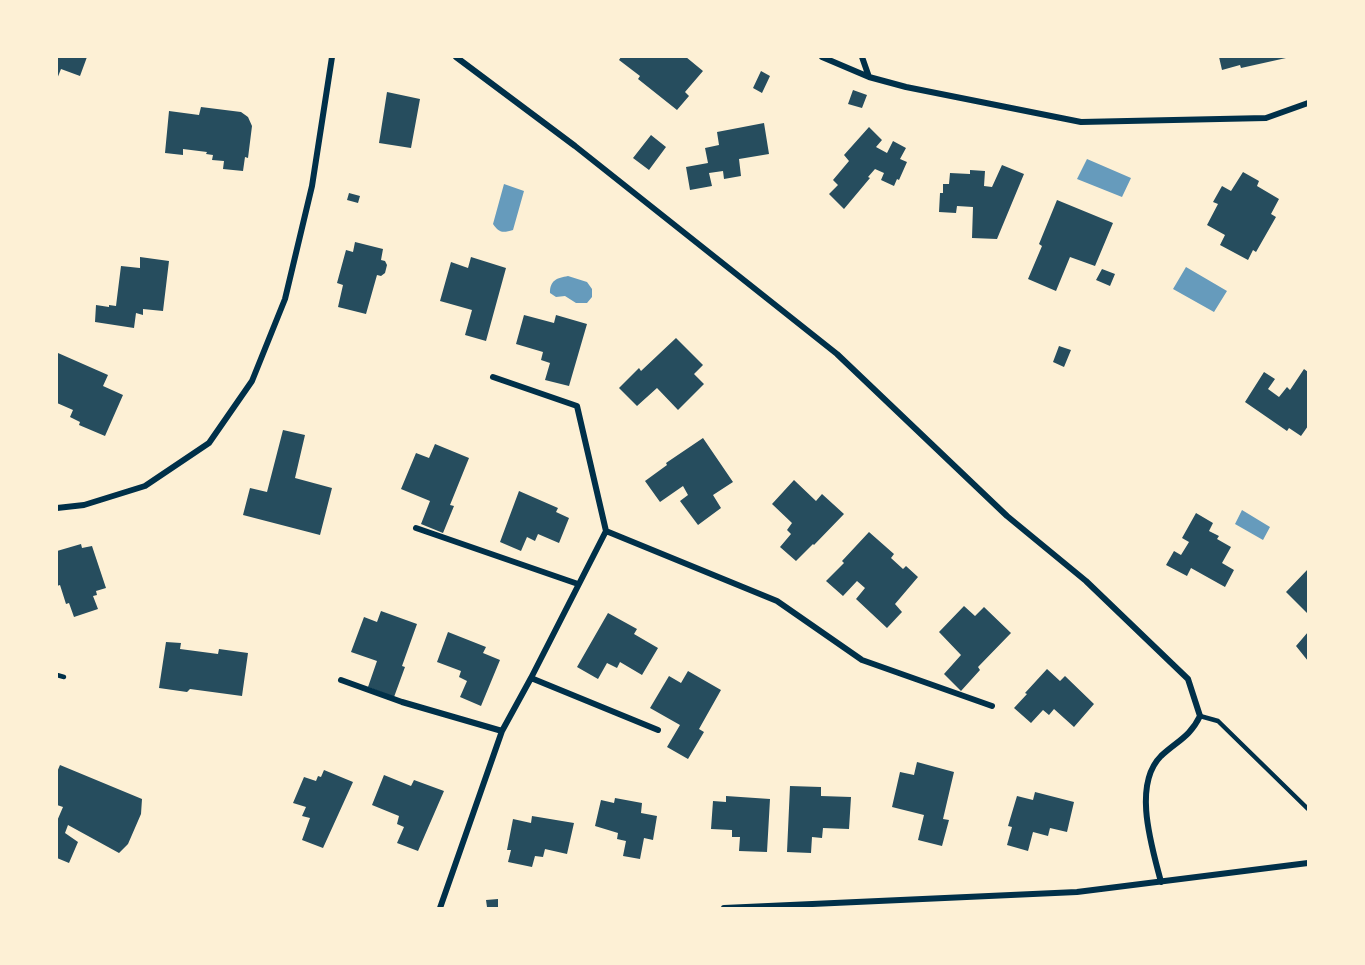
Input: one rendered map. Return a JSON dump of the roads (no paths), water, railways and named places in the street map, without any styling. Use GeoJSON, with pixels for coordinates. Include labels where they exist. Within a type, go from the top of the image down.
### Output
{"type":"FeatureCollection","features":[{"type":"Feature","properties":{"kind":"street"},"geometry":{"type":"LineString","coordinates":[[57,508],[84,505],[145,486],[209,443],[252,381],[285,299],[312,186],[332,57]]}},
{"type":"Feature","properties":{"kind":"street"},"geometry":{"type":"LineString","coordinates":[[456,57],[575,146],[837,354],[1007,516],[1086,581],[1188,679],[1200,716],[1194,729],[1159,758],[1146,786],[1149,835],[1161,882]]}},
{"type":"Feature","properties":{"kind":"street"},"geometry":{"type":"LineString","coordinates":[[822,57],[869,77],[906,87],[1081,122],[1266,118],[1308,103]]}},
{"type":"Feature","properties":{"kind":"street"},"geometry":{"type":"LineString","coordinates":[[862,57],[869,77]]}},
{"type":"Feature","properties":{"kind":"street"},"geometry":{"type":"LineString","coordinates":[[440,908],[502,731],[606,531],[577,406],[493,377]]}},
{"type":"Feature","properties":{"kind":"street"},"geometry":{"type":"LineString","coordinates":[[416,528],[578,584]]}},
{"type":"Feature","properties":{"kind":"street"},"geometry":{"type":"LineString","coordinates":[[606,531],[777,601],[862,660],[992,706]]}},
{"type":"Feature","properties":{"kind":"street"},"geometry":{"type":"LineString","coordinates":[[531,678],[658,730]]}},
{"type":"Feature","properties":{"kind":"street"},"geometry":{"type":"LineString","coordinates":[[341,680],[402,702],[502,731]]}},
{"type":"Feature","properties":{"kind":"street"},"geometry":{"type":"LineString","coordinates":[[724,908],[1077,892],[1308,863]]}},
{"type":"Feature","properties":{"kind":"lane"},"geometry":{"type":"LineString","coordinates":[[57,675],[64,677]]}},
{"type":"Feature","properties":{"kind":"lane"},"geometry":{"type":"LineString","coordinates":[[1200,716],[1218,722],[1308,809]]}},
{"type":"Feature","properties":{"kind":"water"},"geometry":{"type":"Polygon","coordinates":[[[1087,159],[1131,178],[1122,197],[1077,179],[1087,159]]]}},
{"type":"Feature","properties":{"kind":"water"},"geometry":{"type":"Polygon","coordinates":[[[504,184],[524,191],[513,230],[504,232],[499,231],[493,224],[504,184]]]}},
{"type":"Feature","properties":{"kind":"water"},"geometry":{"type":"Polygon","coordinates":[[[1186,267],[1227,291],[1214,312],[1173,289],[1186,267]]]}},
{"type":"Feature","properties":{"kind":"water"},"geometry":{"type":"Polygon","coordinates":[[[568,276],[587,282],[592,289],[592,297],[587,303],[576,303],[565,296],[556,297],[550,293],[551,285],[555,280],[568,276]]]}},
{"type":"Feature","properties":{"kind":"water"},"geometry":{"type":"Polygon","coordinates":[[[1242,510],[1270,527],[1263,540],[1235,524],[1242,510]]]}}]}
